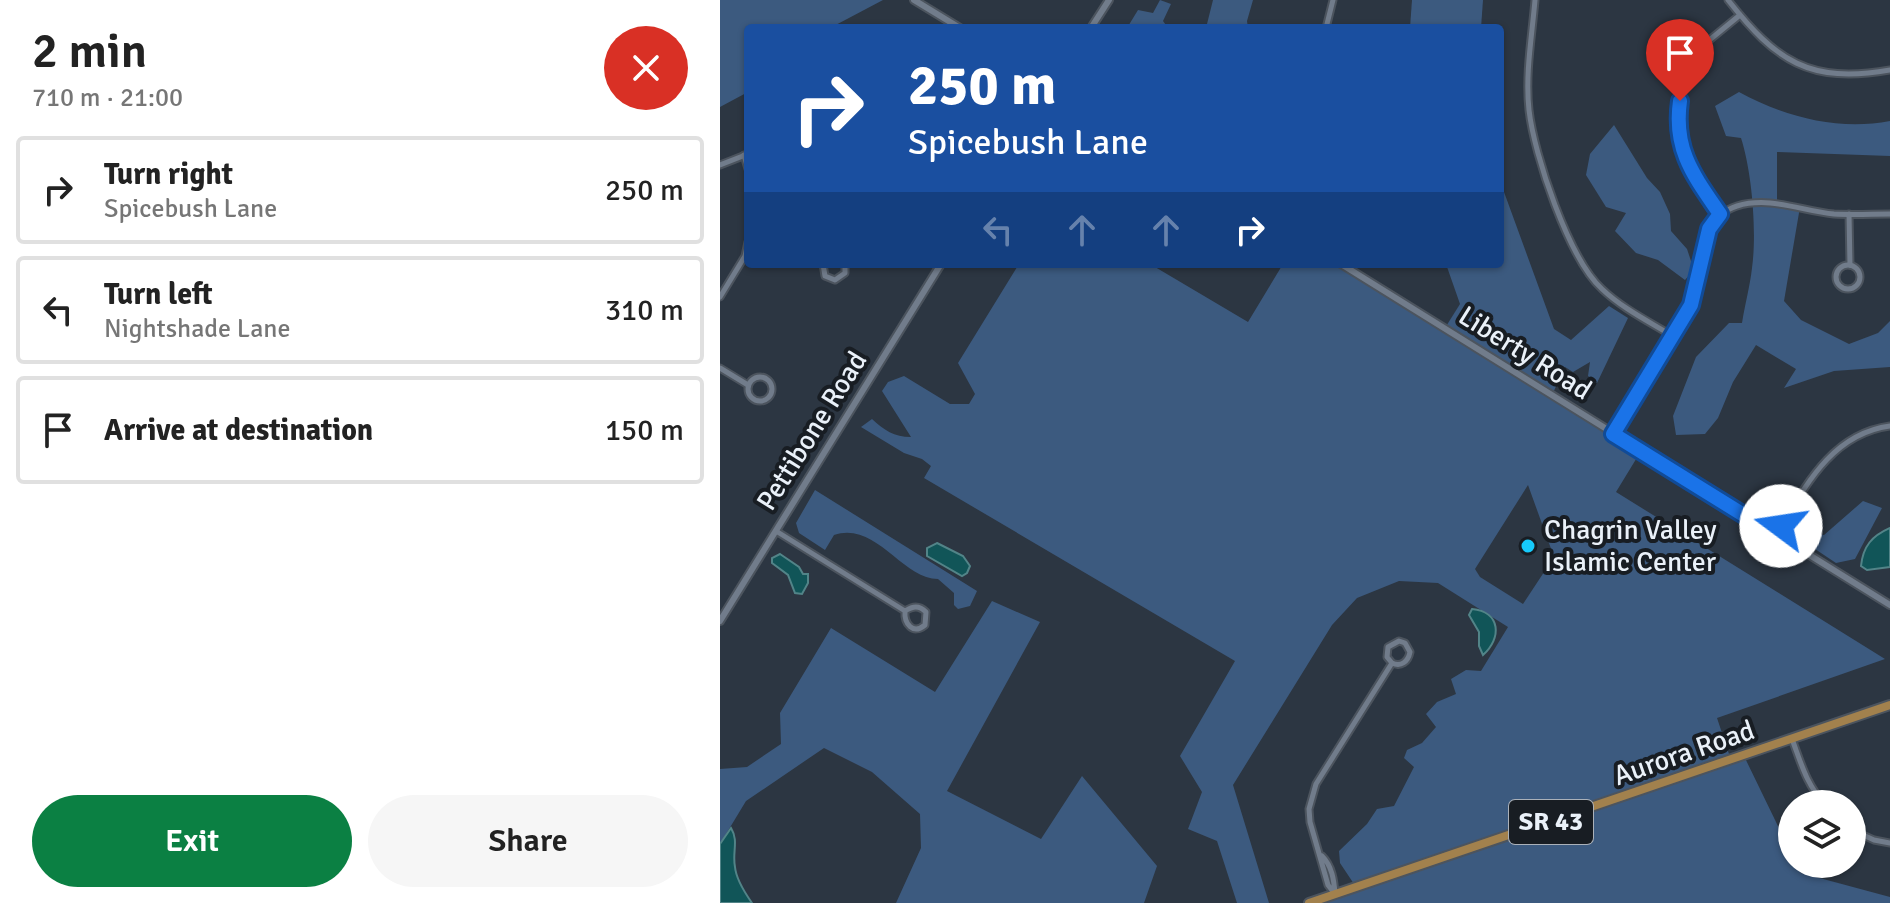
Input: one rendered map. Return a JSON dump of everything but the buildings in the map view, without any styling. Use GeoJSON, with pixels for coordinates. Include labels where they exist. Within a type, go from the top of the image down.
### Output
{"type":"FeatureCollection","features":[{"type":"Feature","properties":{"kind":"main road","name":"Aurora Road"},"geometry":{"type":"LineString","coordinates":[[1309,903],[1890,705]]}},
{"type":"Feature","properties":{"kind":"street"},"geometry":{"type":"LineString","coordinates":[[914,0],[953,24]]}},
{"type":"Feature","properties":{"kind":"street"},"geometry":{"type":"LineString","coordinates":[[1094,24],[1109,0]]}},
{"type":"Feature","properties":{"kind":"street"},"geometry":{"type":"LineString","coordinates":[[1327,24],[1333,0]]}},
{"type":"Feature","properties":{"kind":"street"},"geometry":{"type":"LineString","coordinates":[[1535,0],[1527,84],[1529,111],[1534,136],[1565,226],[1583,265],[1602,289],[1674,337]]}},
{"type":"Feature","properties":{"kind":"street"},"geometry":{"type":"LineString","coordinates":[[1728,0],[1770,49],[1795,64],[1834,73],[1890,70]]}},
{"type":"Feature","properties":{"kind":"street"},"geometry":{"type":"LineString","coordinates":[[1720,214],[1686,162],[1677,123],[1684,80],[1707,42],[1740,15]]}},
{"type":"Feature","properties":{"kind":"street"},"geometry":{"type":"LineString","coordinates":[[720,165],[744,155]]}},
{"type":"Feature","properties":{"kind":"street"},"geometry":{"type":"LineString","coordinates":[[1613,434],[1691,305],[1709,229],[1720,214],[1736,206],[1759,203],[1787,204],[1832,213],[1890,214]]}},
{"type":"Feature","properties":{"kind":"street"},"geometry":{"type":"LineString","coordinates":[[1849,214],[1850,265]]}},
{"type":"Feature","properties":{"kind":"street"},"geometry":{"type":"LineString","coordinates":[[720,297],[744,258]]}},
{"type":"Feature","properties":{"kind":"street"},"geometry":{"type":"LineString","coordinates":[[1850,265],[1858,270],[1860,277],[1857,286],[1845,289],[1836,277],[1842,267],[1850,265]]}},
{"type":"Feature","properties":{"kind":"street"},"geometry":{"type":"LineString","coordinates":[[824,268],[825,276],[835,280],[845,273],[845,268]]}},
{"type":"Feature","properties":{"kind":"street","name":"Pettibone Road"},"geometry":{"type":"LineString","coordinates":[[720,621],[939,268]]}},
{"type":"Feature","properties":{"kind":"street","name":"Liberty Road"},"geometry":{"type":"LineString","coordinates":[[1347,268],[1890,605]]}},
{"type":"Feature","properties":{"kind":"street"},"geometry":{"type":"LineString","coordinates":[[720,368],[748,385]]}},
{"type":"Feature","properties":{"kind":"street"},"geometry":{"type":"LineString","coordinates":[[765,378],[772,387],[771,395],[757,401],[748,393],[748,385],[753,379],[765,378]]}},
{"type":"Feature","properties":{"kind":"street"},"geometry":{"type":"LineString","coordinates":[[1776,535],[1814,472],[1826,458],[1861,435],[1890,426]]}},
{"type":"Feature","properties":{"kind":"street"},"geometry":{"type":"LineString","coordinates":[[776,531],[905,611]]}},
{"type":"Feature","properties":{"kind":"street"},"geometry":{"type":"LineString","coordinates":[[913,606],[921,607],[926,612],[925,625],[917,629],[909,628],[905,611],[913,606]]}},
{"type":"Feature","properties":{"kind":"street"},"geometry":{"type":"LineString","coordinates":[[1403,641],[1410,651],[1409,657],[1402,664],[1392,663],[1387,657],[1388,647],[1392,642],[1403,641]]}},
{"type":"Feature","properties":{"kind":"street"},"geometry":{"type":"LineString","coordinates":[[1335,894],[1328,885],[1321,864],[1322,856],[1309,809],[1316,784],[1392,663]]}},
{"type":"Feature","properties":{"kind":"street"},"geometry":{"type":"LineString","coordinates":[[1792,739],[1812,790]]}},
{"type":"Feature","properties":{"kind":"street"},"geometry":{"type":"LineString","coordinates":[[1866,836],[1890,843]]}},
{"type":"Feature","properties":{"kind":"shaded area"},"geometry":{"type":"Polygon","coordinates":[[[720,0],[883,0],[838,24],[744,24],[744,94],[720,107],[720,0]]]}},
{"type":"Feature","properties":{"kind":"shaded area"},"geometry":{"type":"Polygon","coordinates":[[[1160,0],[1171,4],[1163,21],[1165,24],[1129,24],[1138,10],[1153,13],[1160,0]]]}},
{"type":"Feature","properties":{"kind":"shaded area"},"geometry":{"type":"Polygon","coordinates":[[[1213,0],[1253,0],[1247,24],[1207,24],[1213,0]]]}},
{"type":"Feature","properties":{"kind":"shaded area"},"geometry":{"type":"Polygon","coordinates":[[[1412,0],[1483,0],[1481,24],[1410,24],[1412,0]]]}},
{"type":"Feature","properties":{"kind":"shaded area"},"geometry":{"type":"Polygon","coordinates":[[[1739,92],[1812,120],[1851,124],[1890,121],[1890,156],[1777,152],[1777,203],[1800,207],[1784,301],[1801,320],[1849,344],[1878,333],[1890,321],[1890,367],[1834,371],[1784,388],[1796,369],[1756,345],[1733,382],[1718,418],[1705,434],[1676,435],[1673,416],[1696,357],[1729,323],[1742,323],[1750,282],[1754,237],[1748,168],[1741,138],[1726,136],[1715,106],[1739,92]]]}},
{"type":"Feature","properties":{"kind":"shaded area"},"geometry":{"type":"Polygon","coordinates":[[[1614,125],[1647,178],[1660,192],[1670,214],[1671,231],[1687,249],[1694,270],[1685,280],[1658,260],[1636,253],[1615,231],[1626,213],[1606,207],[1586,175],[1590,154],[1614,125]]]}},
{"type":"Feature","properties":{"kind":"shaded area"},"geometry":{"type":"Polygon","coordinates":[[[1504,192],[1554,329],[1571,340],[1609,306],[1628,318],[1597,383],[1588,376],[1590,362],[1573,372],[1565,367],[1552,395],[1641,451],[1616,492],[1885,659],[1717,718],[1731,760],[1744,756],[1778,826],[1778,878],[1820,878],[1890,897],[1890,903],[1309,903],[1384,873],[1354,884],[1340,863],[1339,851],[1367,824],[1377,809],[1394,806],[1414,767],[1404,758],[1407,750],[1422,743],[1436,727],[1426,714],[1437,702],[1456,694],[1451,679],[1466,670],[1481,671],[1508,627],[1438,583],[1399,581],[1357,598],[1332,625],[1233,785],[1269,903],[1237,903],[1217,841],[1188,829],[1202,792],[1180,756],[1235,661],[924,478],[931,466],[861,427],[872,419],[890,432],[911,437],[882,391],[888,382],[904,376],[950,404],[969,404],[975,394],[958,363],[1017,268],[1157,268],[1248,322],[1281,268],[1348,268],[1445,328],[1460,304],[1447,268],[1504,268],[1504,192]],[[1528,485],[1475,569],[1480,577],[1523,604],[1554,557],[1528,485]]]}},
{"type":"Feature","properties":{"kind":"shaded area"},"geometry":{"type":"Polygon","coordinates":[[[815,490],[977,591],[970,606],[958,609],[954,605],[954,593],[938,579],[912,570],[863,536],[849,533],[834,535],[825,550],[799,533],[796,523],[815,490]]]}},
{"type":"Feature","properties":{"kind":"shaded area"},"geometry":{"type":"Polygon","coordinates":[[[1863,501],[1882,508],[1855,559],[1836,563],[1797,537],[1802,531],[1824,535],[1863,501]]]}},
{"type":"Feature","properties":{"kind":"shaded area"},"geometry":{"type":"Polygon","coordinates":[[[1890,528],[1890,567],[1867,570],[1861,566],[1866,547],[1878,534],[1890,528]]]}},
{"type":"Feature","properties":{"kind":"shaded area"},"geometry":{"type":"Polygon","coordinates":[[[937,543],[963,556],[970,566],[967,573],[962,576],[927,556],[927,548],[937,543]]]}},
{"type":"Feature","properties":{"kind":"shaded area"},"geometry":{"type":"Polygon","coordinates":[[[780,554],[799,567],[803,574],[808,574],[808,583],[802,594],[795,593],[788,575],[772,563],[772,558],[780,554]]]}},
{"type":"Feature","properties":{"kind":"shaded area"},"geometry":{"type":"Polygon","coordinates":[[[992,601],[1040,622],[947,791],[1041,839],[1082,776],[1157,866],[1144,903],[896,903],[921,848],[920,814],[872,772],[824,748],[746,801],[720,844],[720,769],[747,767],[781,744],[780,713],[831,628],[935,692],[992,601]]]}},
{"type":"Feature","properties":{"kind":"shaded area"},"geometry":{"type":"Polygon","coordinates":[[[1472,609],[1489,615],[1496,627],[1493,641],[1483,655],[1479,632],[1469,615],[1472,609]]]}},
{"type":"Feature","properties":{"kind":"shaded area"},"geometry":{"type":"Polygon","coordinates":[[[731,828],[735,837],[736,872],[752,903],[720,903],[720,844],[731,828]]]}},
{"type":"Feature","properties":{"kind":"place","name":"Chagrin Valley Islamic Center"},"geometry":{"type":"Point","coordinates":[1528,546]}},
{"type":"Feature","properties":{"kind":"route"},"geometry":{"type":"LineString","coordinates":[[1680,101],[1677,123],[1686,162],[1720,214],[1709,229],[1691,305],[1613,434],[1776,535],[1781,526]]}}]}
